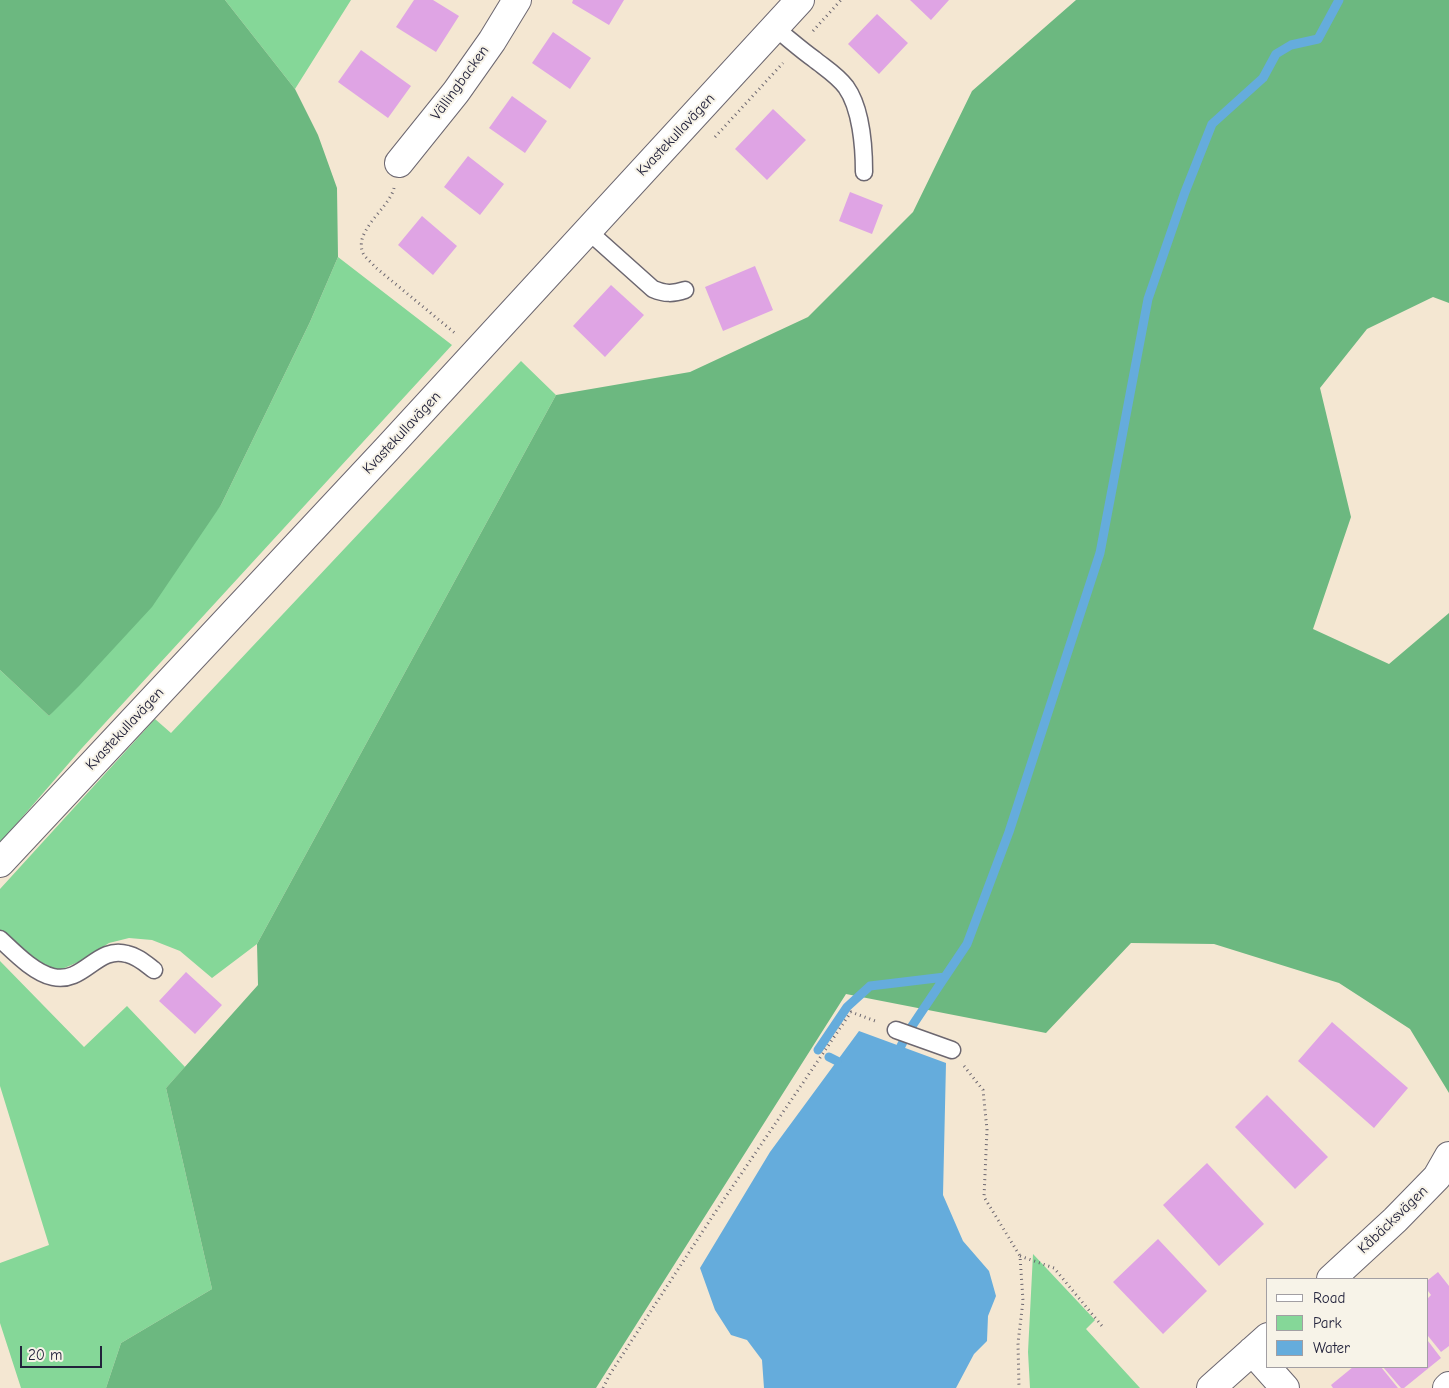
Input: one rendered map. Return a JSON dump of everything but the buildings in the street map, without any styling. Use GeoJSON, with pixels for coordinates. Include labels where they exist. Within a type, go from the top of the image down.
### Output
{"type":"FeatureCollection","features":[{"type":"Feature","properties":{"kind":"street","name":"Vällingbacken"},"geometry":{"type":"LineString","coordinates":[[399,163],[456,92],[492,41],[516,0]]}},
{"type":"Feature","properties":{"kind":"street","name":"Kvastekullavägen"},"geometry":{"type":"LineString","coordinates":[[0,863],[478,350],[800,0]]}},
{"type":"Feature","properties":{"kind":"street","name":"Kåbäcksvägen"},"geometry":{"type":"LineString","coordinates":[[1332,1278],[1395,1220],[1431,1183],[1449,1156]]}},
{"type":"Feature","properties":{"kind":"street"},"geometry":{"type":"LineString","coordinates":[[1211,1388],[1260,1344]]}},
{"type":"Feature","properties":{"kind":"street"},"geometry":{"type":"LineString","coordinates":[[1274,1368],[1285,1388]]}},
{"type":"Feature","properties":{"kind":"lane"},"geometry":{"type":"LineString","coordinates":[[775,28],[835,75],[846,87],[853,101],[860,126],[864,150],[864,172]]}},
{"type":"Feature","properties":{"kind":"lane"},"geometry":{"type":"LineString","coordinates":[[587,230],[653,288],[664,293],[675,293],[685,290]]}},
{"type":"Feature","properties":{"kind":"lane"},"geometry":{"type":"LineString","coordinates":[[0,939],[29,965],[52,977],[68,978],[87,968],[97,959],[112,953],[128,954],[154,970]]}},
{"type":"Feature","properties":{"kind":"lane"},"geometry":{"type":"LineString","coordinates":[[896,1030],[952,1050]]}},
{"type":"Feature","properties":{"kind":"path"},"geometry":{"type":"LineString","coordinates":[[399,163],[392,196],[364,233],[361,244],[364,254],[375,267],[478,350]]}},
{"type":"Feature","properties":{"kind":"path"},"geometry":{"type":"LineString","coordinates":[[603,1388],[615,1366],[714,1214],[851,1012],[896,1030]]}},
{"type":"Feature","properties":{"kind":"path"},"geometry":{"type":"LineString","coordinates":[[952,1050],[983,1090],[987,1130],[984,1197],[1020,1256],[1023,1301],[1018,1343],[1019,1388]]}},
{"type":"Feature","properties":{"kind":"path"},"geometry":{"type":"LineString","coordinates":[[1020,1256],[1054,1268],[1102,1326]]}},
{"type":"Feature","properties":{"kind":"green space"},"geometry":{"type":"Polygon","coordinates":[[[0,0],[225,0],[295,89],[318,135],[337,188],[338,257],[310,322],[221,505],[152,607],[49,716],[0,670],[0,0]]]}},
{"type":"Feature","properties":{"kind":"green space"},"geometry":{"type":"Polygon","coordinates":[[[225,0],[351,0],[295,89],[225,0]]]}},
{"type":"Feature","properties":{"kind":"green space"},"geometry":{"type":"Polygon","coordinates":[[[1076,0],[1449,0],[1449,303],[1433,297],[1367,329],[1320,388],[1351,517],[1313,629],[1389,664],[1449,613],[1449,1093],[1410,1029],[1339,983],[1214,944],[1131,943],[1046,1033],[846,994],[596,1388],[106,1388],[121,1343],[212,1289],[166,1088],[258,985],[257,944],[556,395],[690,372],[808,317],[913,212],[972,91],[1076,0]]]}},
{"type":"Feature","properties":{"kind":"green space"},"geometry":{"type":"Polygon","coordinates":[[[338,257],[452,345],[82,748],[0,843],[0,670],[49,716],[221,505],[310,322],[338,257]]]}},
{"type":"Feature","properties":{"kind":"green space"},"geometry":{"type":"Polygon","coordinates":[[[521,361],[556,395],[257,944],[212,978],[180,951],[152,940],[129,938],[109,943],[83,960],[62,969],[47,972],[0,933],[0,889],[155,719],[171,733],[521,361]]]}},
{"type":"Feature","properties":{"kind":"green space"},"geometry":{"type":"Polygon","coordinates":[[[0,961],[84,1047],[127,1006],[185,1067],[166,1088],[212,1289],[121,1343],[106,1388],[21,1388],[0,1323],[0,1263],[49,1245],[0,1086],[0,961]]]}},
{"type":"Feature","properties":{"kind":"green space"},"geometry":{"type":"Polygon","coordinates":[[[1033,1254],[1095,1320],[1086,1329],[1140,1388],[1030,1388],[1028,1352],[1033,1254]]]}},
{"type":"Feature","properties":{"kind":"water"},"geometry":{"type":"Polygon","coordinates":[[[859,1031],[946,1063],[943,1195],[963,1241],[989,1271],[996,1296],[988,1316],[987,1341],[974,1354],[956,1388],[764,1388],[762,1360],[747,1340],[731,1335],[715,1310],[700,1268],[770,1152],[859,1031]]]}},
{"type":"Feature","properties":{"kind":"waterway"},"geometry":{"type":"LineString","coordinates":[[901,1046],[908,1032],[967,944],[1009,832],[1100,553],[1148,299],[1185,192],[1212,124],[1263,78],[1276,54],[1291,45],[1318,39],[1339,0]]}},
{"type":"Feature","properties":{"kind":"waterway"},"geometry":{"type":"LineString","coordinates":[[818,1050],[847,1007],[870,986],[945,977]]}},
{"type":"Feature","properties":{"kind":"waterway"},"geometry":{"type":"LineString","coordinates":[[829,1057],[837,1061]]}}]}
